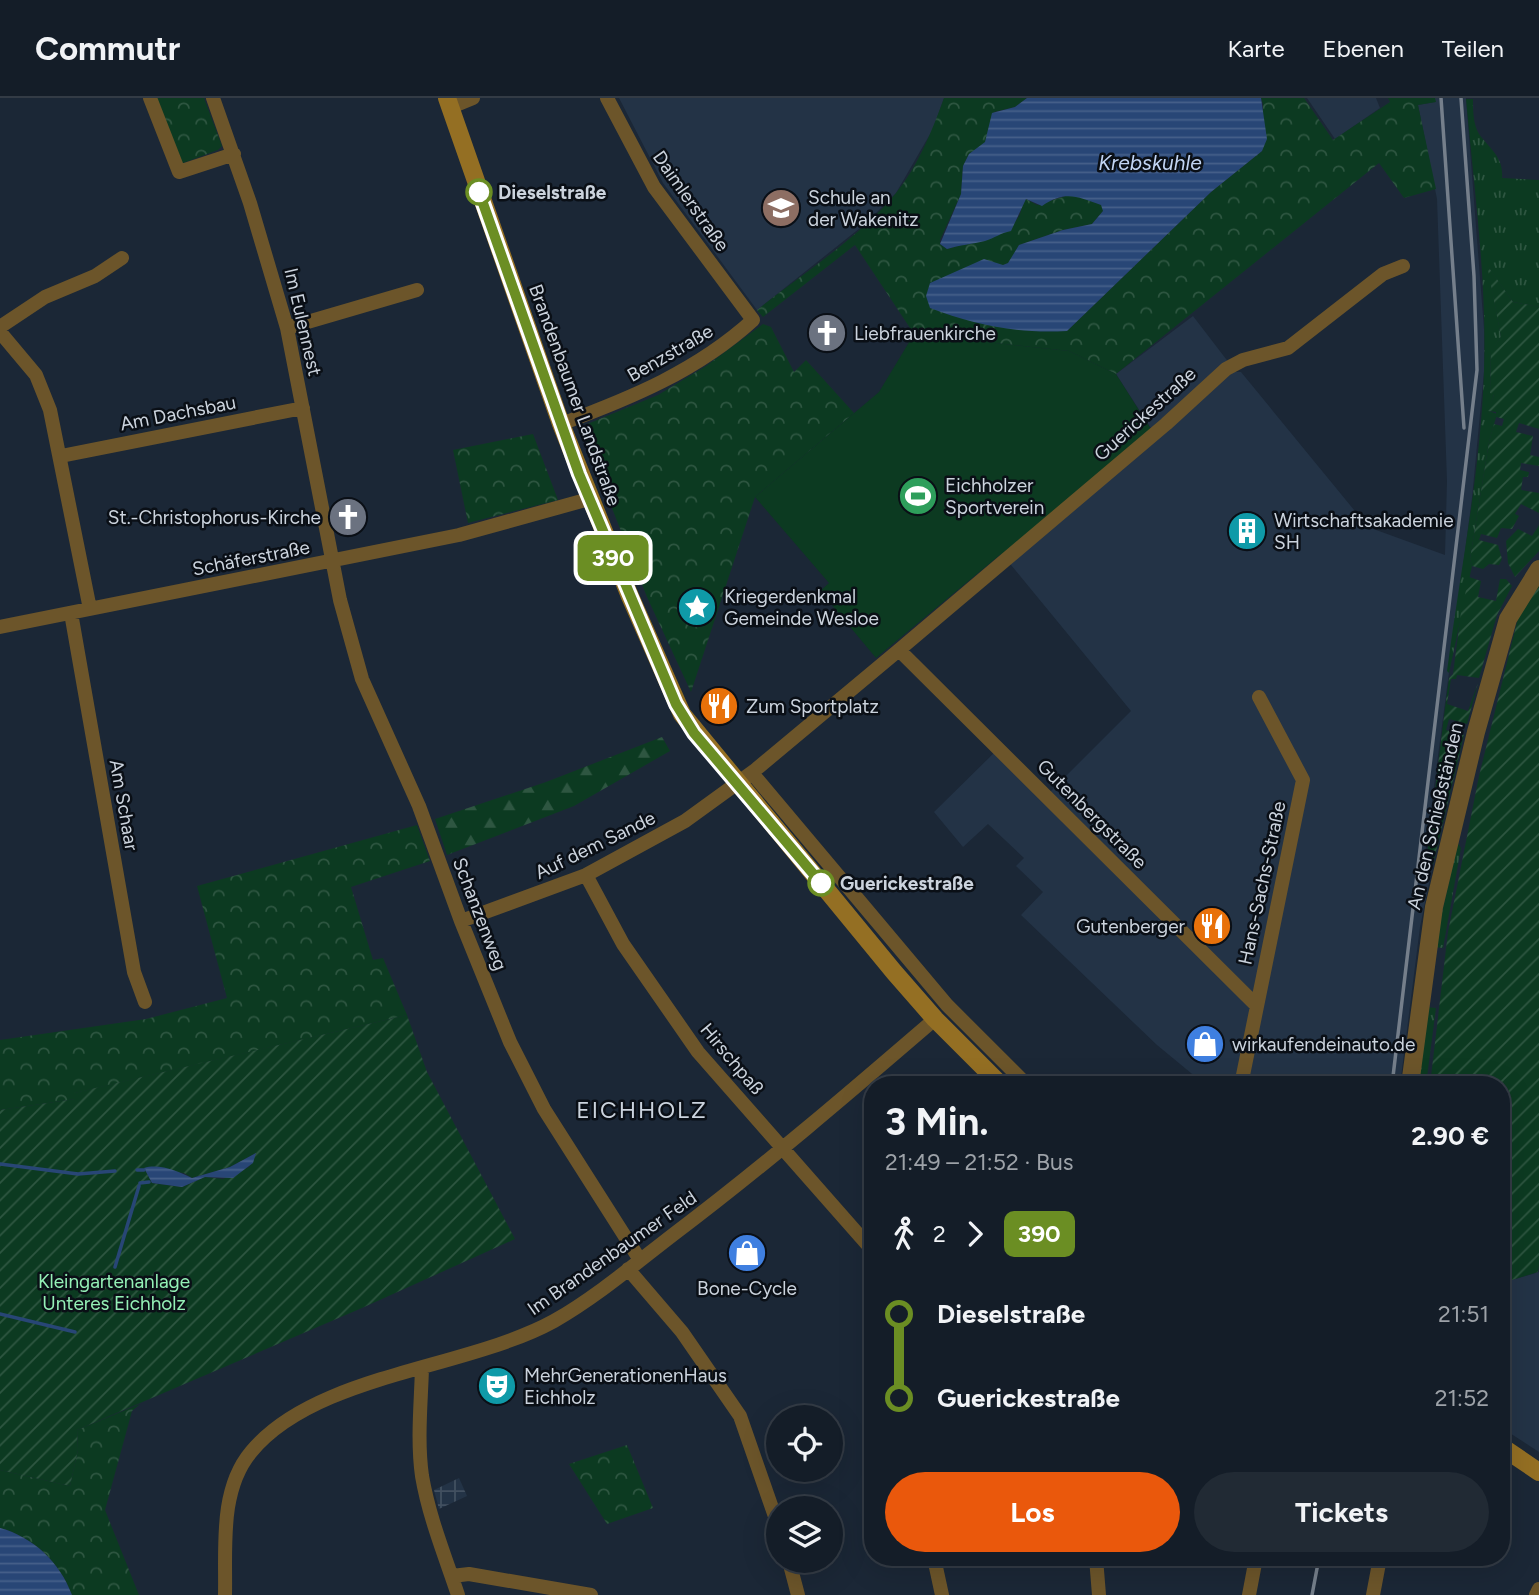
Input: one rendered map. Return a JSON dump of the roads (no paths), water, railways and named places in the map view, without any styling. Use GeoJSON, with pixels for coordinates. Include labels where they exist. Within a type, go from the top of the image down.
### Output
{"type":"FeatureCollection","features":[{"type":"Feature","properties":{"kind":"main road","name":"Brandenbaumer Landstraße"},"geometry":{"type":"LineString","coordinates":[[449,103],[589,499],[676,704],[694,733],[935,1019],[992,1076]]}},
{"type":"Feature","properties":{"kind":"main road"},"geometry":{"type":"LineString","coordinates":[[1510,1452],[1539,1472]]}},
{"type":"Feature","properties":{"kind":"street"},"geometry":{"type":"LineString","coordinates":[[150,98],[179,172],[234,154]]}},
{"type":"Feature","properties":{"kind":"street","name":"Im Eulennest"},"geometry":{"type":"LineString","coordinates":[[213,98],[234,154],[287,328],[332,561]]}},
{"type":"Feature","properties":{"kind":"street"},"geometry":{"type":"LineString","coordinates":[[449,103],[473,98]]}},
{"type":"Feature","properties":{"kind":"street","name":"Daimlerstraße"},"geometry":{"type":"LineString","coordinates":[[607,98],[660,196],[753,320]]}},
{"type":"Feature","properties":{"kind":"street"},"geometry":{"type":"LineString","coordinates":[[90,610],[50,410],[26,361],[0,329],[45,297],[95,276],[122,258]]}},
{"type":"Feature","properties":{"kind":"street","name":"Guerickestraße"},"geometry":{"type":"LineString","coordinates":[[737,784],[1166,424],[1226,369],[1243,359],[1288,348],[1383,274],[1403,266]]}},
{"type":"Feature","properties":{"kind":"street"},"geometry":{"type":"LineString","coordinates":[[287,328],[417,290]]}},
{"type":"Feature","properties":{"kind":"street","name":"Benzstraße"},"geometry":{"type":"LineString","coordinates":[[561,424],[661,384],[699,362],[753,320]]}},
{"type":"Feature","properties":{"kind":"street","name":"Am Dachsbau"},"geometry":{"type":"LineString","coordinates":[[61,456],[303,408]]}},
{"type":"Feature","properties":{"kind":"street","name":"Schäferstraße"},"geometry":{"type":"LineString","coordinates":[[0,627],[507,523],[589,499]]}},
{"type":"Feature","properties":{"kind":"street","name":"Schanzenweg"},"geometry":{"type":"LineString","coordinates":[[332,561],[348,635],[362,679],[419,806],[461,922],[510,1042],[544,1109],[634,1265],[740,1416],[768,1496]]}},
{"type":"Feature","properties":{"kind":"street","name":"An den Schießständen"},"geometry":{"type":"LineString","coordinates":[[1411,1076],[1434,907],[1476,732],[1508,619],[1539,569]]}},
{"type":"Feature","properties":{"kind":"street","name":"Am Schaar"},"geometry":{"type":"LineString","coordinates":[[71,613],[134,972],[145,1002]]}},
{"type":"Feature","properties":{"kind":"street","name":"Gutenbergstraße"},"geometry":{"type":"LineString","coordinates":[[899,650],[1257,1006]]}},
{"type":"Feature","properties":{"kind":"street","name":"Hans-Sachs-Straße"},"geometry":{"type":"LineString","coordinates":[[1243,1076],[1303,780],[1259,697]]}},
{"type":"Feature","properties":{"kind":"street"},"geometry":{"type":"LineString","coordinates":[[752,773],[947,1005],[1018,1076]]}},
{"type":"Feature","properties":{"kind":"street","name":"Auf dem Sande"},"geometry":{"type":"LineString","coordinates":[[461,922],[586,875],[685,821],[737,784]]}},
{"type":"Feature","properties":{"kind":"street","name":"Hirschpaß"},"geometry":{"type":"LineString","coordinates":[[586,875],[623,944],[698,1052],[864,1241]]}},
{"type":"Feature","properties":{"kind":"street","name":"Im Brandenbaumer Feld"},"geometry":{"type":"LineString","coordinates":[[869,1076],[935,1019]]}},
{"type":"Feature","properties":{"kind":"street","name":"Im Brandenbaumer Feld"},"geometry":{"type":"LineString","coordinates":[[225,1595],[228,1508],[240,1469],[251,1452],[274,1429],[304,1412],[360,1387],[492,1348],[557,1319],[634,1265],[785,1149],[864,1081]]}},
{"type":"Feature","properties":{"kind":"street"},"geometry":{"type":"LineString","coordinates":[[422,1367],[419,1446],[422,1474],[458,1595]]}},
{"type":"Feature","properties":{"kind":"street"},"geometry":{"type":"LineString","coordinates":[[936,1566],[942,1595]]}},
{"type":"Feature","properties":{"kind":"street"},"geometry":{"type":"LineString","coordinates":[[1097,1566],[1099,1595]]}},
{"type":"Feature","properties":{"kind":"street"},"geometry":{"type":"LineString","coordinates":[[1249,1595],[1254,1566]]}},
{"type":"Feature","properties":{"kind":"street"},"geometry":{"type":"LineString","coordinates":[[1373,1595],[1378,1566]]}},
{"type":"Feature","properties":{"kind":"street"},"geometry":{"type":"LineString","coordinates":[[792,1573],[798,1595]]}},
{"type":"Feature","properties":{"kind":"street"},"geometry":{"type":"LineString","coordinates":[[452,1576],[469,1574],[591,1595]]}},
{"type":"Feature","properties":{"kind":"street"},"geometry":{"type":"LineString","coordinates":[[1536,1595],[1539,1589]]}},
{"type":"Feature","properties":{"kind":"water","name":"Krebskuhle"},"geometry":{"type":"Polygon","coordinates":[[[1027,98],[1261,98],[1267,139],[1262,151],[1211,192],[1067,331],[997,327],[930,308],[926,296],[930,283],[984,259],[1003,265],[1008,263],[1019,245],[1063,230],[1092,224],[1103,211],[1101,205],[1072,196],[1058,198],[1042,206],[1026,199],[1011,231],[985,241],[947,249],[940,244],[961,194],[963,166],[969,154],[985,142],[992,113],[1015,107],[1027,98]]]}},
{"type":"Feature","properties":{"kind":"water"},"geometry":{"type":"Polygon","coordinates":[[[256,1153],[253,1163],[233,1178],[205,1177],[182,1187],[152,1183],[144,1168],[162,1167],[192,1178],[230,1167],[256,1153]]]}},
{"type":"Feature","properties":{"kind":"water"},"geometry":{"type":"Polygon","coordinates":[[[0,1528],[34,1544],[44,1553],[60,1572],[72,1595],[0,1595],[0,1528]]]}},
{"type":"Feature","properties":{"kind":"waterway"},"geometry":{"type":"LineString","coordinates":[[0,1164],[78,1174],[115,1171]]}},
{"type":"Feature","properties":{"kind":"waterway"},"geometry":{"type":"LineString","coordinates":[[137,1170],[144,1170]]}},
{"type":"Feature","properties":{"kind":"waterway"},"geometry":{"type":"LineString","coordinates":[[140,1183],[149,1182]]}},
{"type":"Feature","properties":{"kind":"waterway"},"geometry":{"type":"LineString","coordinates":[[115,1267],[139,1186]]}},
{"type":"Feature","properties":{"kind":"waterway"},"geometry":{"type":"LineString","coordinates":[[0,1314],[75,1332]]}},
{"type":"Feature","properties":{"kind":"railway"},"geometry":{"type":"LineString","coordinates":[[1441,98],[1464,428]]}},
{"type":"Feature","properties":{"kind":"railway"},"geometry":{"type":"LineString","coordinates":[[1393,1076],[1477,370],[1474,276],[1461,98]]}},
{"type":"Feature","properties":{"kind":"railway"},"geometry":{"type":"LineString","coordinates":[[1312,1595],[1317,1566]]}},
{"type":"Feature","properties":{"kind":"place","name":"Dieselstraße"},"geometry":{"type":"Point","coordinates":[479,192]}},
{"type":"Feature","properties":{"kind":"place","name":"Schule an der Wakenitz"},"geometry":{"type":"Point","coordinates":[781,208]}},
{"type":"Feature","properties":{"kind":"place","name":"Liebfrauenkirche"},"geometry":{"type":"Point","coordinates":[827,333]}},
{"type":"Feature","properties":{"kind":"place","name":"Eichholzer Sportverein"},"geometry":{"type":"Point","coordinates":[918,496]}},
{"type":"Feature","properties":{"kind":"place","name":"St.-Christophorus-Kirche"},"geometry":{"type":"Point","coordinates":[348,517]}},
{"type":"Feature","properties":{"kind":"place","name":"Wirtschaftsakademie SH"},"geometry":{"type":"Point","coordinates":[1247,531]}},
{"type":"Feature","properties":{"kind":"place","name":"Kriegerdenkmal Gemeinde Wesloe"},"geometry":{"type":"Point","coordinates":[697,607]}},
{"type":"Feature","properties":{"kind":"place","name":"Zum Sportplatz"},"geometry":{"type":"Point","coordinates":[719,706]}},
{"type":"Feature","properties":{"kind":"place","name":"Guerickestraße"},"geometry":{"type":"Point","coordinates":[821,883]}},
{"type":"Feature","properties":{"kind":"place","name":"Gutenberger"},"geometry":{"type":"Point","coordinates":[1212,926]}},
{"type":"Feature","properties":{"kind":"place","name":"wirkaufendeinauto.de"},"geometry":{"type":"Point","coordinates":[1205,1044]}},
{"type":"Feature","properties":{"kind":"place","name":"Bone-Cycle"},"geometry":{"type":"Point","coordinates":[747,1253]}},
{"type":"Feature","properties":{"kind":"place","name":"MehrGenerationenHaus Eichholz"},"geometry":{"type":"Point","coordinates":[497,1386]}},
{"type":"Feature","properties":{"kind":"district","name":"EICHHOLZ"},"geometry":{"type":"Point","coordinates":[642,1110]}},
{"type":"Feature","properties":{"kind":"park label","name":"Kleingartenanlage Unteres Eichholz"},"geometry":{"type":"Point","coordinates":[114,1292]}}]}
